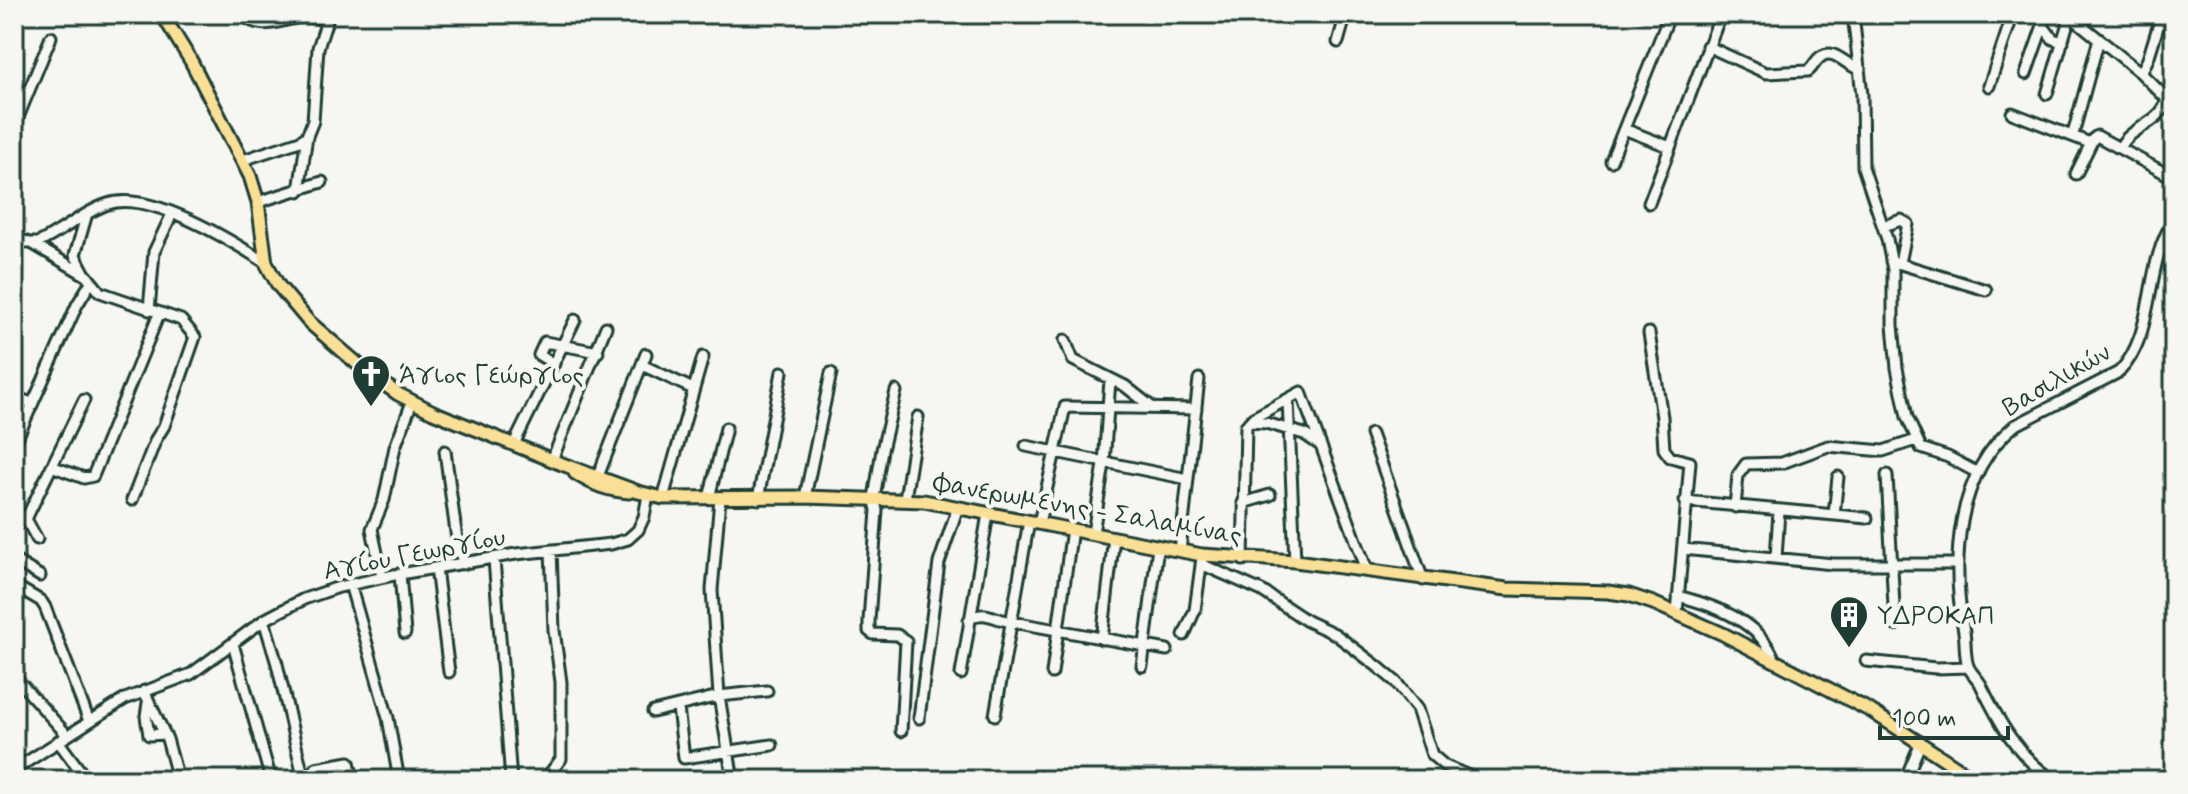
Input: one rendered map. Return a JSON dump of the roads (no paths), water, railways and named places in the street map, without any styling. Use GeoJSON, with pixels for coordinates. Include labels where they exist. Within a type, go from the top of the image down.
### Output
{"type":"FeatureCollection","features":[{"type":"Feature","properties":{"kind":"main road"},"geometry":{"type":"LineString","coordinates":[[162,14],[243,160],[258,202],[266,263]]}},
{"type":"Feature","properties":{"kind":"main road","name":"Φανερωμενης - Σαλαμίνας"},"geometry":{"type":"LineString","coordinates":[[266,263],[285,295],[309,322],[376,378],[412,402],[557,462],[643,493],[663,498],[905,499],[1114,537],[1180,551],[1202,559],[1295,561],[1423,580],[1519,590],[1629,595],[1677,613],[1871,711],[1975,780]]}},
{"type":"Feature","properties":{"kind":"main road"},"geometry":{"type":"LineString","coordinates":[[557,462],[595,486],[643,493]]}},
{"type":"Feature","properties":{"kind":"street"},"geometry":{"type":"LineString","coordinates":[[242,14],[260,23],[273,24],[300,15],[327,17],[318,48],[313,121],[307,136],[299,191]]}},
{"type":"Feature","properties":{"kind":"street"},"geometry":{"type":"LineString","coordinates":[[1338,42],[1346,14]]}},
{"type":"Feature","properties":{"kind":"street"},"geometry":{"type":"LineString","coordinates":[[1611,161],[1670,14]]}},
{"type":"Feature","properties":{"kind":"street"},"geometry":{"type":"LineString","coordinates":[[1649,203],[1721,14]]}},
{"type":"Feature","properties":{"kind":"street"},"geometry":{"type":"LineString","coordinates":[[1853,14],[1860,69],[1863,167],[1896,262],[1897,368],[1907,417],[1916,440],[1924,450],[1948,457],[1978,473]]}},
{"type":"Feature","properties":{"kind":"street"},"geometry":{"type":"LineString","coordinates":[[1989,86],[2013,14]]}},
{"type":"Feature","properties":{"kind":"street"},"geometry":{"type":"LineString","coordinates":[[2026,74],[2047,14]]}},
{"type":"Feature","properties":{"kind":"street"},"geometry":{"type":"LineString","coordinates":[[2141,73],[2162,14]]}},
{"type":"Feature","properties":{"kind":"street"},"geometry":{"type":"LineString","coordinates":[[2047,94],[2069,15],[2141,73],[2171,103],[2161,114],[2124,140],[2120,148]]}},
{"type":"Feature","properties":{"kind":"street"},"geometry":{"type":"LineString","coordinates":[[2043,26],[2053,39],[2063,42]]}},
{"type":"Feature","properties":{"kind":"street"},"geometry":{"type":"LineString","coordinates":[[14,127],[51,37]]}},
{"type":"Feature","properties":{"kind":"street"},"geometry":{"type":"LineString","coordinates":[[2073,134],[2099,39]]}},
{"type":"Feature","properties":{"kind":"street"},"geometry":{"type":"LineString","coordinates":[[1707,46],[1766,73],[1808,71],[1828,54],[1835,55],[1851,68],[1860,69]]}},
{"type":"Feature","properties":{"kind":"street"},"geometry":{"type":"LineString","coordinates":[[2012,113],[2090,143]]}},
{"type":"Feature","properties":{"kind":"street"},"geometry":{"type":"LineString","coordinates":[[1624,129],[1670,147]]}},
{"type":"Feature","properties":{"kind":"street"},"geometry":{"type":"LineString","coordinates":[[243,160],[307,136]]}},
{"type":"Feature","properties":{"kind":"street"},"geometry":{"type":"LineString","coordinates":[[2076,174],[2090,143],[2097,136],[2174,178]]}},
{"type":"Feature","properties":{"kind":"street"},"geometry":{"type":"LineString","coordinates":[[258,202],[322,182]]}},
{"type":"Feature","properties":{"kind":"street"},"geometry":{"type":"LineString","coordinates":[[33,244],[49,238],[102,206],[121,201],[144,204],[172,214],[222,236],[266,263]]}},
{"type":"Feature","properties":{"kind":"street"},"geometry":{"type":"LineString","coordinates":[[54,467],[84,478],[93,476],[154,312],[154,252],[172,214]]}},
{"type":"Feature","properties":{"kind":"street"},"geometry":{"type":"LineString","coordinates":[[87,215],[75,255],[100,292],[181,320],[196,342],[132,500]]}},
{"type":"Feature","properties":{"kind":"street"},"geometry":{"type":"LineString","coordinates":[[1884,226],[1901,220],[1908,224],[1896,262]]}},
{"type":"Feature","properties":{"kind":"street","name":"Βασιλικών"},"geometry":{"type":"LineString","coordinates":[[2054,780],[2019,749],[1968,667],[1956,564],[1962,524],[1978,473],[1992,447],[2014,426],[2111,377],[2131,359],[2141,336],[2161,242],[2174,220]]}},
{"type":"Feature","properties":{"kind":"street"},"geometry":{"type":"LineString","coordinates":[[14,237],[33,244],[89,279]]}},
{"type":"Feature","properties":{"kind":"street"},"geometry":{"type":"LineString","coordinates":[[1896,262],[1986,290]]}},
{"type":"Feature","properties":{"kind":"street"},"geometry":{"type":"LineString","coordinates":[[14,445],[89,279]]}},
{"type":"Feature","properties":{"kind":"street"},"geometry":{"type":"LineString","coordinates":[[514,444],[575,320]]}},
{"type":"Feature","properties":{"kind":"street"},"geometry":{"type":"LineString","coordinates":[[557,462],[606,327]]}},
{"type":"Feature","properties":{"kind":"street"},"geometry":{"type":"LineString","coordinates":[[1649,333],[1664,449],[1670,457],[1690,462],[1677,613]]}},
{"type":"Feature","properties":{"kind":"street"},"geometry":{"type":"LineString","coordinates":[[1065,340],[1073,360],[1128,388],[1153,408]]}},
{"type":"Feature","properties":{"kind":"street"},"geometry":{"type":"LineString","coordinates":[[554,364],[539,355],[542,345],[548,341],[598,352]]}},
{"type":"Feature","properties":{"kind":"street"},"geometry":{"type":"LineString","coordinates":[[598,476],[646,354]]}},
{"type":"Feature","properties":{"kind":"street"},"geometry":{"type":"LineString","coordinates":[[663,498],[703,357]]}},
{"type":"Feature","properties":{"kind":"street"},"geometry":{"type":"LineString","coordinates":[[642,365],[693,389]]}},
{"type":"Feature","properties":{"kind":"street"},"geometry":{"type":"LineString","coordinates":[[758,499],[782,372]]}},
{"type":"Feature","properties":{"kind":"street"},"geometry":{"type":"LineString","coordinates":[[805,497],[831,373]]}},
{"type":"Feature","properties":{"kind":"street"},"geometry":{"type":"LineString","coordinates":[[1180,551],[1199,379]]}},
{"type":"Feature","properties":{"kind":"street"},"geometry":{"type":"LineString","coordinates":[[1093,533],[1104,464],[1110,380]]}},
{"type":"Feature","properties":{"kind":"street"},"geometry":{"type":"LineString","coordinates":[[896,391],[874,498],[877,510],[869,631],[873,634],[897,635],[906,641],[901,731]]}},
{"type":"Feature","properties":{"kind":"street"},"geometry":{"type":"LineString","coordinates":[[1243,560],[1244,439],[1249,422],[1301,392],[1367,570]]}},
{"type":"Feature","properties":{"kind":"street"},"geometry":{"type":"LineString","coordinates":[[14,397],[32,403]]}},
{"type":"Feature","properties":{"kind":"street"},"geometry":{"type":"LineString","coordinates":[[26,519],[84,400]]}},
{"type":"Feature","properties":{"kind":"street"},"geometry":{"type":"LineString","coordinates":[[1288,400],[1295,561]]}},
{"type":"Feature","properties":{"kind":"street"},"geometry":{"type":"LineString","coordinates":[[382,577],[372,529],[384,500],[395,447],[412,402]]}},
{"type":"Feature","properties":{"kind":"street"},"geometry":{"type":"LineString","coordinates":[[995,715],[1034,522],[1065,407],[1196,409]]}},
{"type":"Feature","properties":{"kind":"street"},"geometry":{"type":"LineString","coordinates":[[905,499],[918,417]]}},
{"type":"Feature","properties":{"kind":"street"},"geometry":{"type":"LineString","coordinates":[[1249,422],[1266,423],[1304,434],[1320,445]]}},
{"type":"Feature","properties":{"kind":"street"},"geometry":{"type":"LineString","coordinates":[[726,428],[715,498],[712,590],[719,696],[733,780]]}},
{"type":"Feature","properties":{"kind":"street"},"geometry":{"type":"LineString","coordinates":[[1371,434],[1423,580]]}},
{"type":"Feature","properties":{"kind":"street"},"geometry":{"type":"LineString","coordinates":[[1735,507],[1738,475],[1746,464],[1782,463],[1828,446],[1883,451],[1916,440]]}},
{"type":"Feature","properties":{"kind":"street"},"geometry":{"type":"LineString","coordinates":[[1026,446],[1188,479]]}},
{"type":"Feature","properties":{"kind":"street"},"geometry":{"type":"LineString","coordinates":[[445,451],[458,547],[464,564]]}},
{"type":"Feature","properties":{"kind":"street"},"geometry":{"type":"LineString","coordinates":[[1887,475],[1895,625]]}},
{"type":"Feature","properties":{"kind":"street"},"geometry":{"type":"LineString","coordinates":[[1834,515],[1838,477]]}},
{"type":"Feature","properties":{"kind":"street","name":"Αγίου Γεωργίου"},"geometry":{"type":"LineString","coordinates":[[14,770],[125,699],[191,674],[264,620],[304,599],[382,577],[628,539],[638,530],[644,517],[643,493]]}},
{"type":"Feature","properties":{"kind":"street"},"geometry":{"type":"LineString","coordinates":[[1243,503],[1270,495]]}},
{"type":"Feature","properties":{"kind":"street"},"geometry":{"type":"LineString","coordinates":[[1685,501],[1867,518]]}},
{"type":"Feature","properties":{"kind":"street"},"geometry":{"type":"LineString","coordinates":[[919,718],[940,557],[958,507]]}},
{"type":"Feature","properties":{"kind":"street"},"geometry":{"type":"LineString","coordinates":[[14,511],[26,519],[37,539]]}},
{"type":"Feature","properties":{"kind":"street"},"geometry":{"type":"LineString","coordinates":[[1776,558],[1779,511]]}},
{"type":"Feature","properties":{"kind":"street"},"geometry":{"type":"LineString","coordinates":[[961,674],[988,514]]}},
{"type":"Feature","properties":{"kind":"street"},"geometry":{"type":"LineString","coordinates":[[1052,673],[1072,529]]}},
{"type":"Feature","properties":{"kind":"street"},"geometry":{"type":"LineString","coordinates":[[1102,639],[1114,537]]}},
{"type":"Feature","properties":{"kind":"street"},"geometry":{"type":"LineString","coordinates":[[1142,666],[1158,547]]}},
{"type":"Feature","properties":{"kind":"street"},"geometry":{"type":"LineString","coordinates":[[1683,549],[1833,564],[1956,564]]}},
{"type":"Feature","properties":{"kind":"street"},"geometry":{"type":"LineString","coordinates":[[540,780],[561,759],[561,682],[554,630],[551,550]]}},
{"type":"Feature","properties":{"kind":"street"},"geometry":{"type":"LineString","coordinates":[[494,559],[511,780]]}},
{"type":"Feature","properties":{"kind":"street"},"geometry":{"type":"LineString","coordinates":[[1184,635],[1195,610],[1202,559],[1262,591],[1307,621],[1335,634],[1377,666],[1396,682],[1417,709],[1432,755],[1445,766],[1478,780]]}},
{"type":"Feature","properties":{"kind":"street"},"geometry":{"type":"LineString","coordinates":[[14,560],[40,576]]}},
{"type":"Feature","properties":{"kind":"street"},"geometry":{"type":"LineString","coordinates":[[436,568],[449,672]]}},
{"type":"Feature","properties":{"kind":"street"},"geometry":{"type":"LineString","coordinates":[[400,574],[405,633]]}},
{"type":"Feature","properties":{"kind":"street"},"geometry":{"type":"LineString","coordinates":[[350,584],[388,718],[399,780]]}},
{"type":"Feature","properties":{"kind":"street"},"geometry":{"type":"LineString","coordinates":[[14,585],[41,601],[45,607],[89,721]]}},
{"type":"Feature","properties":{"kind":"street"},"geometry":{"type":"LineString","coordinates":[[1678,596],[1710,606],[1753,629],[1769,647],[1775,661]]}},
{"type":"Feature","properties":{"kind":"street"},"geometry":{"type":"LineString","coordinates":[[969,620],[980,614],[1167,650]]}},
{"type":"Feature","properties":{"kind":"street"},"geometry":{"type":"LineString","coordinates":[[264,620],[281,678],[304,780]]}},
{"type":"Feature","properties":{"kind":"street"},"geometry":{"type":"LineString","coordinates":[[233,644],[271,780]]}},
{"type":"Feature","properties":{"kind":"street"},"geometry":{"type":"LineString","coordinates":[[1866,661],[1921,667],[1968,667]]}},
{"type":"Feature","properties":{"kind":"street"},"geometry":{"type":"LineString","coordinates":[[14,676],[63,738],[87,780]]}},
{"type":"Feature","properties":{"kind":"street"},"geometry":{"type":"LineString","coordinates":[[144,691],[148,703],[146,730],[149,735],[164,734],[175,768]]}},
{"type":"Feature","properties":{"kind":"street"},"geometry":{"type":"LineString","coordinates":[[653,712],[719,696],[767,691]]}},
{"type":"Feature","properties":{"kind":"street"},"geometry":{"type":"LineString","coordinates":[[678,708],[683,757],[688,759],[772,745]]}},
{"type":"Feature","properties":{"kind":"street"},"geometry":{"type":"LineString","coordinates":[[1905,780],[1921,742]]}},
{"type":"Feature","properties":{"kind":"street"},"geometry":{"type":"LineString","coordinates":[[316,768],[349,762],[353,780]]}},
{"type":"Feature","properties":{"kind":"place","name":"Άγιος Γεώργιος"},"geometry":{"type":"Point","coordinates":[371,408]}},
{"type":"Feature","properties":{"kind":"place","name":"ΥΔΡΟΚΑΠ"},"geometry":{"type":"Point","coordinates":[1849,649]}}]}
